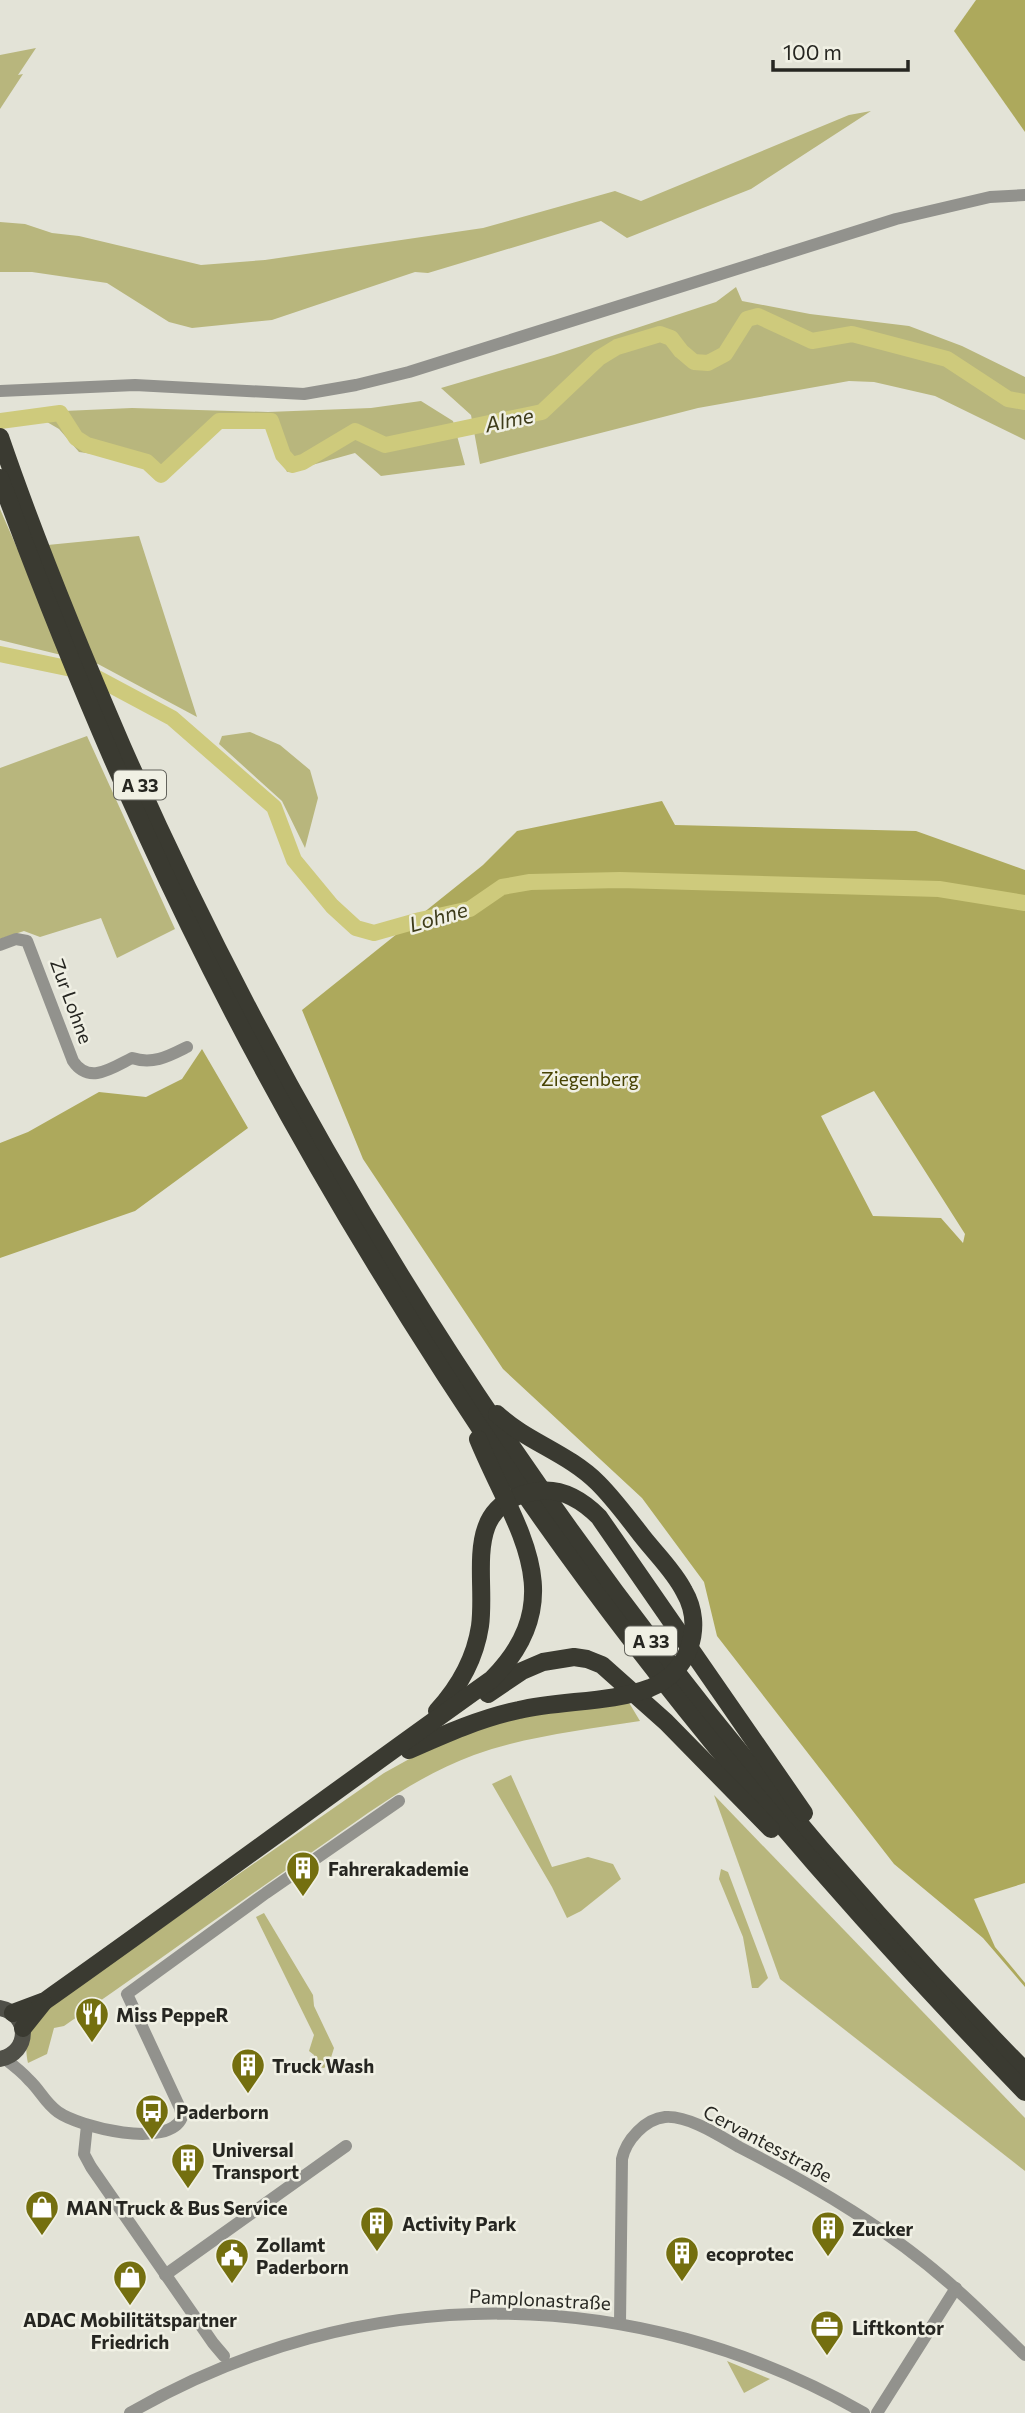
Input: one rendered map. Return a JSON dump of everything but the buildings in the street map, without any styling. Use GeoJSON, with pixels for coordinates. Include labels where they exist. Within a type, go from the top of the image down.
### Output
{"type":"FeatureCollection","features":[{"type":"Feature","properties":{"kind":"highway","name":"A 33"},"geometry":{"type":"LineString","coordinates":[[0,437],[78,645],[162,836],[302,1124]]}},
{"type":"Feature","properties":{"kind":"highway","name":"A 33"},"geometry":{"type":"LineString","coordinates":[[0,478],[66,650],[148,840],[225,996],[302,1124],[412,1296],[518,1485],[659,1676],[816,1864],[925,1987],[1025,2092]]}},
{"type":"Feature","properties":{"kind":"highway","name":"A 33"},"geometry":{"type":"LineString","coordinates":[[467,1395],[665,1660],[850,1883],[1025,2071]]}},
{"type":"Feature","properties":{"kind":"highway"},"geometry":{"type":"LineString","coordinates":[[401,1749],[518,1710],[652,1688],[679,1668],[692,1643],[691,1604],[678,1580],[599,1483],[580,1466],[513,1429],[467,1395]]}},
{"type":"Feature","properties":{"kind":"highway"},"geometry":{"type":"LineString","coordinates":[[12,2017],[45,2001],[242,1861],[305,1823],[492,1679],[508,1663],[528,1624],[533,1604],[531,1560],[467,1395]]}},
{"type":"Feature","properties":{"kind":"highway"},"geometry":{"type":"LineString","coordinates":[[401,1749],[443,1704],[468,1667],[480,1625],[481,1550],[483,1534],[489,1521],[497,1510],[520,1494],[554,1490],[577,1498],[599,1517],[796,1802],[845,1864],[850,1883]]}},
{"type":"Feature","properties":{"kind":"highway"},"geometry":{"type":"LineString","coordinates":[[401,1749],[522,1671],[561,1657],[587,1659],[602,1665],[617,1676],[666,1722],[787,1846],[816,1864]]}},
{"type":"Feature","properties":{"kind":"main road"},"geometry":{"type":"LineString","coordinates":[[8,2056],[23,2039],[12,2017]]}},
{"type":"Feature","properties":{"kind":"street"},"geometry":{"type":"LineString","coordinates":[[0,391],[135,385],[304,394],[356,385],[409,372],[896,219],[990,197],[1025,195]]}},
{"type":"Feature","properties":{"kind":"street","name":"Zur Lohne"},"geometry":{"type":"LineString","coordinates":[[0,945],[16,939],[27,941],[73,1061],[87,1074],[132,1058],[146,1063],[158,1060],[187,1046]]}},
{"type":"Feature","properties":{"kind":"street"},"geometry":{"type":"LineString","coordinates":[[8,2056],[48,2104],[69,2119],[87,2125],[135,2133],[160,2133],[180,2123],[180,2108],[127,1994],[399,1801]]}},
{"type":"Feature","properties":{"kind":"street","name":"Cervantesstraße"},"geometry":{"type":"LineString","coordinates":[[620,2323],[621,2159],[625,2146],[636,2133],[647,2124],[666,2117],[694,2123],[812,2186],[907,2250],[956,2288],[1025,2355]]}},
{"type":"Feature","properties":{"kind":"street"},"geometry":{"type":"LineString","coordinates":[[87,2125],[84,2154],[91,2167],[224,2356]]}},
{"type":"Feature","properties":{"kind":"street"},"geometry":{"type":"LineString","coordinates":[[165,2275],[346,2146]]}},
{"type":"Feature","properties":{"kind":"street"},"geometry":{"type":"LineString","coordinates":[[877,2413],[956,2288]]}},
{"type":"Feature","properties":{"kind":"street","name":"Pamplonastraße"},"geometry":{"type":"LineString","coordinates":[[130,2413],[183,2385],[238,2361],[296,2341],[422,2317],[485,2313],[567,2316],[668,2333],[744,2357],[819,2388],[864,2413]]}},
{"type":"Feature","properties":{"kind":"shaded area"},"geometry":{"type":"Polygon","coordinates":[[[36,48],[18,75],[23,74],[0,109],[0,55],[36,48]]]}},
{"type":"Feature","properties":{"kind":"shaded area"},"geometry":{"type":"Polygon","coordinates":[[[871,111],[751,189],[627,238],[601,221],[428,273],[415,272],[272,320],[192,328],[169,322],[107,283],[32,272],[0,272],[0,222],[25,224],[52,233],[79,236],[201,265],[265,260],[483,228],[615,191],[641,201],[849,115],[871,111]]]}},
{"type":"Feature","properties":{"kind":"shaded area"},"geometry":{"type":"Polygon","coordinates":[[[736,287],[742,301],[810,314],[909,326],[962,346],[1025,377],[1025,440],[935,396],[874,382],[849,381],[698,408],[480,464],[471,415],[441,388],[554,355],[716,302],[736,287]]]}},
{"type":"Feature","properties":{"kind":"shaded area"},"geometry":{"type":"Polygon","coordinates":[[[421,401],[453,421],[465,465],[381,476],[355,453],[287,472],[267,426],[215,429],[166,477],[157,478],[136,460],[79,452],[59,429],[47,422],[18,413],[132,408],[268,412],[371,408],[421,401]]]}},
{"type":"Feature","properties":{"kind":"shaded area"},"geometry":{"type":"Polygon","coordinates":[[[0,509],[17,548],[139,536],[197,717],[98,664],[0,640],[0,509]]]}},
{"type":"Feature","properties":{"kind":"shaded area"},"geometry":{"type":"Polygon","coordinates":[[[250,732],[280,745],[310,770],[318,798],[305,848],[282,801],[219,744],[222,736],[250,732]]]}},
{"type":"Feature","properties":{"kind":"shaded area"},"geometry":{"type":"Polygon","coordinates":[[[87,736],[175,929],[117,958],[101,918],[40,937],[24,931],[0,939],[0,768],[87,736]]]}},
{"type":"Feature","properties":{"kind":"shaded area"},"geometry":{"type":"Polygon","coordinates":[[[628,1701],[640,1721],[556,1734],[494,1748],[432,1774],[392,1797],[64,2026],[54,2028],[47,2054],[28,2063],[26,2052],[29,2034],[38,2019],[59,1999],[384,1773],[438,1743],[516,1716],[628,1701]]]}},
{"type":"Feature","properties":{"kind":"shaded area"},"geometry":{"type":"Polygon","coordinates":[[[511,1775],[552,1867],[588,1857],[613,1864],[621,1879],[581,1911],[567,1918],[492,1784],[511,1775]]]}},
{"type":"Feature","properties":{"kind":"shaded area"},"geometry":{"type":"Polygon","coordinates":[[[714,1795],[1025,2118],[1025,2171],[780,1979],[714,1795]]]}},
{"type":"Feature","properties":{"kind":"shaded area"},"geometry":{"type":"Polygon","coordinates":[[[721,1869],[728,1872],[768,1978],[758,1988],[752,1988],[743,1937],[719,1879],[721,1869]]]}},
{"type":"Feature","properties":{"kind":"shaded area"},"geometry":{"type":"Polygon","coordinates":[[[264,1913],[313,1995],[314,2006],[334,2048],[329,2064],[324,2068],[317,2067],[313,2062],[314,2055],[309,2051],[314,2035],[256,1917],[264,1913]]]}},
{"type":"Feature","properties":{"kind":"shaded area"},"geometry":{"type":"Polygon","coordinates":[[[727,2361],[770,2379],[744,2393],[727,2361]]]}},
{"type":"Feature","properties":{"kind":"green space"},"geometry":{"type":"Polygon","coordinates":[[[976,0],[1025,0],[1025,132],[954,31],[976,0]]]}},
{"type":"Feature","properties":{"kind":"green space","name":"Ziegenberg"},"geometry":{"type":"Polygon","coordinates":[[[662,801],[675,825],[916,831],[1025,870],[1025,1883],[974,1899],[995,1947],[1025,1983],[1025,1987],[983,1938],[894,1864],[717,1636],[704,1582],[642,1498],[503,1369],[363,1159],[302,1010],[483,865],[517,831],[662,801]],[[874,1091],[821,1116],[873,1216],[941,1218],[963,1243],[965,1234],[874,1091]]]}},
{"type":"Feature","properties":{"kind":"green space"},"geometry":{"type":"Polygon","coordinates":[[[202,1049],[248,1128],[135,1211],[0,1258],[0,1143],[28,1132],[99,1092],[146,1097],[182,1079],[202,1049]]]}},
{"type":"Feature","properties":{"kind":"waterway","name":"Alme"},"geometry":{"type":"LineString","coordinates":[[0,421],[60,413],[76,438],[87,445],[147,462],[161,475],[219,421],[271,421],[283,455],[292,465],[303,462],[355,431],[385,445],[542,412],[599,358],[617,347],[660,334],[671,338],[694,362],[708,363],[725,354],[747,319],[758,316],[812,341],[852,334],[947,359],[1008,399],[1025,402]]}},
{"type":"Feature","properties":{"kind":"waterway","name":"Lohne"},"geometry":{"type":"LineString","coordinates":[[0,654],[86,672],[172,718],[274,807],[294,860],[332,906],[356,928],[374,933],[470,909],[502,887],[530,882],[620,880],[939,889],[1025,903]]}},
{"type":"Feature","properties":{"kind":"place","name":"Fahrerakademie"},"geometry":{"type":"Point","coordinates":[303,1898]}},
{"type":"Feature","properties":{"kind":"place","name":"Miss PeppeR"},"geometry":{"type":"Point","coordinates":[92,2044]}},
{"type":"Feature","properties":{"kind":"place","name":"Truck Wash"},"geometry":{"type":"Point","coordinates":[248,2095]}},
{"type":"Feature","properties":{"kind":"place","name":"Paderborn"},"geometry":{"type":"Point","coordinates":[152,2141]}},
{"type":"Feature","properties":{"kind":"place","name":"Universal Transport"},"geometry":{"type":"Point","coordinates":[188,2190]}},
{"type":"Feature","properties":{"kind":"place","name":"MAN Truck & Bus Service"},"geometry":{"type":"Point","coordinates":[42,2237]}},
{"type":"Feature","properties":{"kind":"place","name":"Activity Park"},"geometry":{"type":"Point","coordinates":[377,2253]}},
{"type":"Feature","properties":{"kind":"place","name":"Zucker"},"geometry":{"type":"Point","coordinates":[828,2258]}},
{"type":"Feature","properties":{"kind":"place","name":"ecoprotec"},"geometry":{"type":"Point","coordinates":[682,2283]}},
{"type":"Feature","properties":{"kind":"place","name":"Zollamt Paderborn"},"geometry":{"type":"Point","coordinates":[232,2285]}},
{"type":"Feature","properties":{"kind":"place","name":"ADAC Mobilitätspartner Friedrich"},"geometry":{"type":"Point","coordinates":[130,2307]}},
{"type":"Feature","properties":{"kind":"place","name":"Liftkontor"},"geometry":{"type":"Point","coordinates":[827,2357]}}]}
